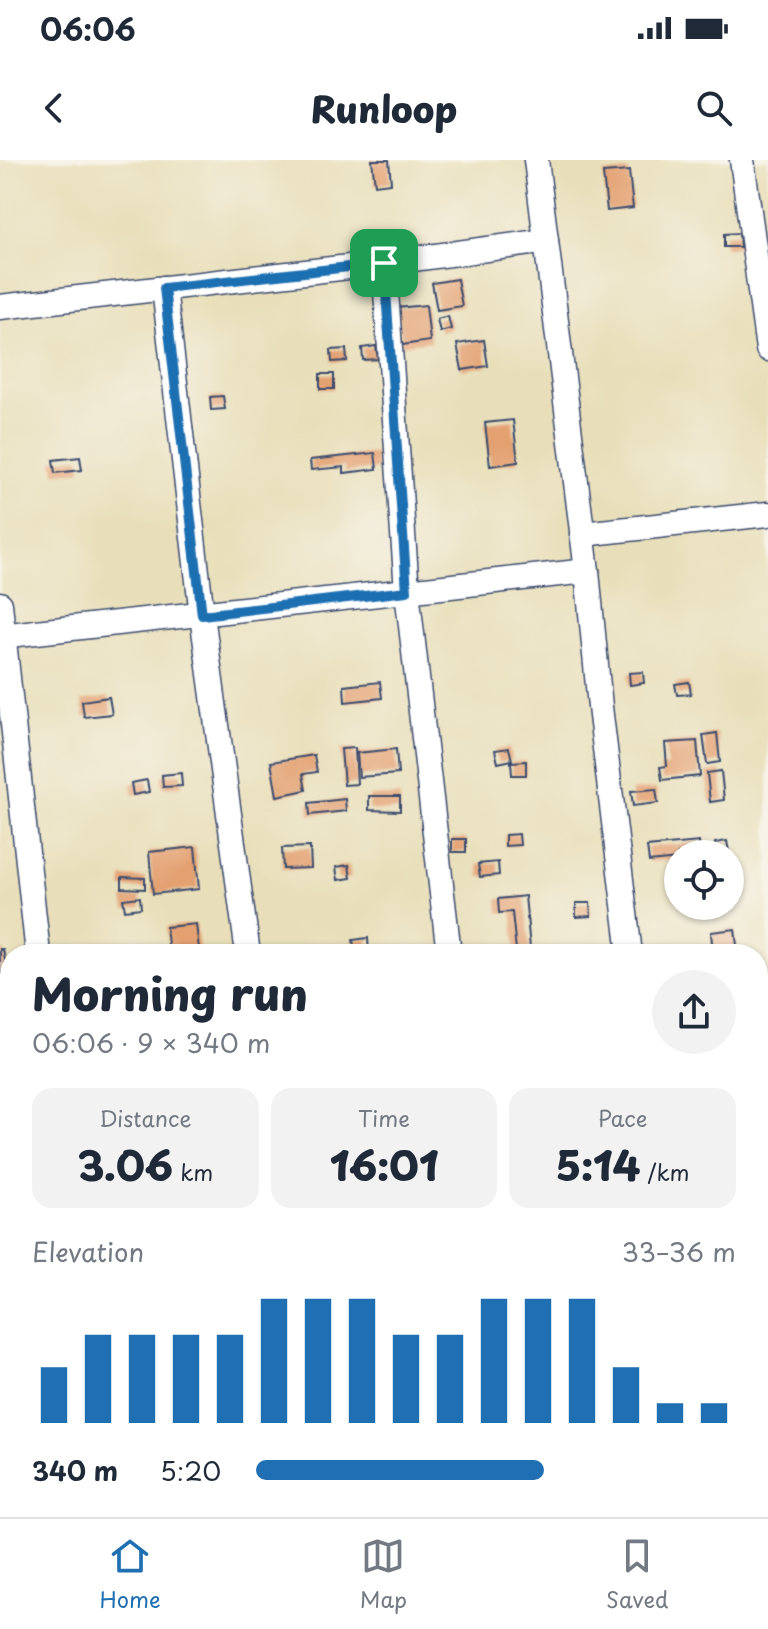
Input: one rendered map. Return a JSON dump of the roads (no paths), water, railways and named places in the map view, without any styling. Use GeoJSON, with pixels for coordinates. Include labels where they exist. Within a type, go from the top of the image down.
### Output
{"type":"FeatureCollection","features":[{"type":"Feature","properties":{"kind":"street"},"geometry":{"type":"LineString","coordinates":[[536,160],[629,944]]}},
{"type":"Feature","properties":{"kind":"street"},"geometry":{"type":"LineString","coordinates":[[742,160],[768,349]]}},
{"type":"Feature","properties":{"kind":"street"},"geometry":{"type":"LineString","coordinates":[[0,307],[384,263],[546,241]]}},
{"type":"Feature","properties":{"kind":"street"},"geometry":{"type":"LineString","coordinates":[[384,263],[407,591],[448,944]]}},
{"type":"Feature","properties":{"kind":"street"},"geometry":{"type":"LineString","coordinates":[[164,288],[202,615],[247,944]]}},
{"type":"Feature","properties":{"kind":"street"},"geometry":{"type":"LineString","coordinates":[[582,534],[768,514]]}},
{"type":"Feature","properties":{"kind":"street"},"geometry":{"type":"LineString","coordinates":[[2,636],[587,571]]}},
{"type":"Feature","properties":{"kind":"street"},"geometry":{"type":"LineString","coordinates":[[0,604],[37,944]]}}]}
